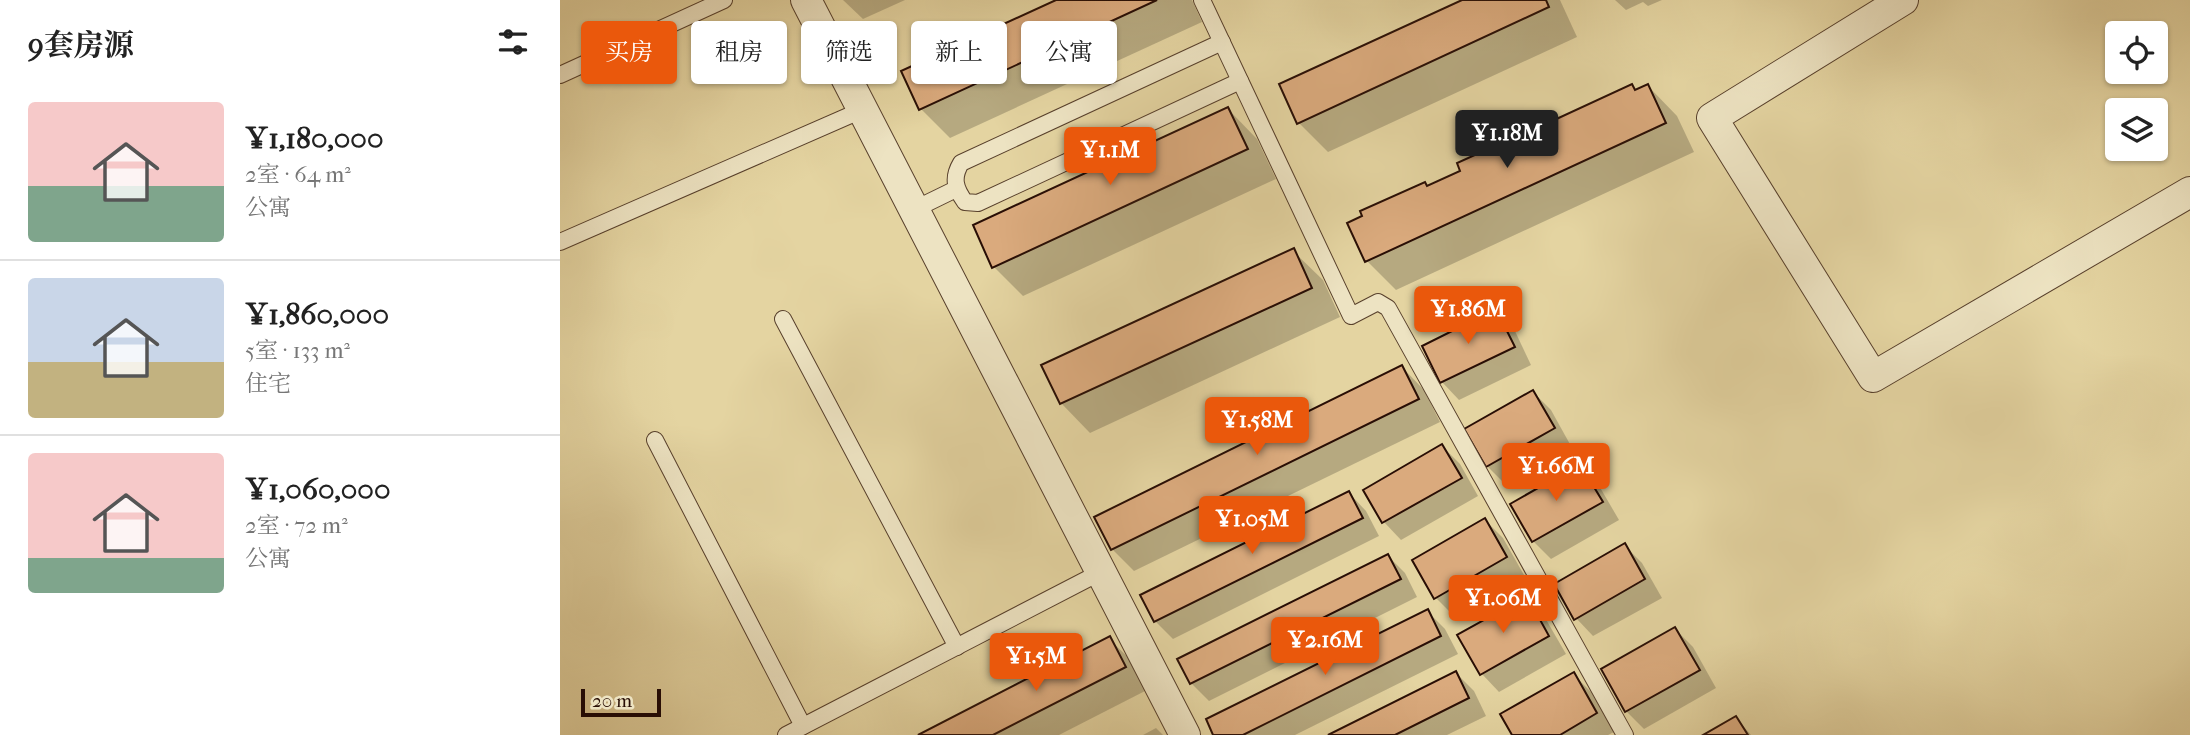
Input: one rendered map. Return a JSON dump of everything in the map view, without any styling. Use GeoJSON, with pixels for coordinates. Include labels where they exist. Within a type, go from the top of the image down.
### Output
{"type":"FeatureCollection","features":[{"type":"Feature","properties":{"kind":"street"},"geometry":{"type":"LineString","coordinates":[[806,0],[1099,573],[1185,735]]}},
{"type":"Feature","properties":{"kind":"street"},"geometry":{"type":"LineString","coordinates":[[1903,0],[1712,118],[1873,377],[2190,192]]}},
{"type":"Feature","properties":{"kind":"lane"},"geometry":{"type":"LineString","coordinates":[[560,75],[724,0]]}},
{"type":"Feature","properties":{"kind":"lane"},"geometry":{"type":"LineString","coordinates":[[1202,0],[1351,316],[1378,302],[1388,308],[1625,735]]}},
{"type":"Feature","properties":{"kind":"lane"},"geometry":{"type":"LineString","coordinates":[[1222,42],[961,163],[957,170],[956,189],[965,202],[978,203],[1240,81]]}},
{"type":"Feature","properties":{"kind":"lane"},"geometry":{"type":"LineString","coordinates":[[560,242],[862,110]]}},
{"type":"Feature","properties":{"kind":"lane"},"geometry":{"type":"LineString","coordinates":[[913,210],[956,189]]}},
{"type":"Feature","properties":{"kind":"lane"},"geometry":{"type":"LineString","coordinates":[[783,319],[957,647]]}},
{"type":"Feature","properties":{"kind":"lane"},"geometry":{"type":"LineString","coordinates":[[655,440],[803,726]]}},
{"type":"Feature","properties":{"kind":"lane"},"geometry":{"type":"LineString","coordinates":[[786,735],[1099,573]]}},
{"type":"Feature","properties":{"kind":"building"},"geometry":{"type":"Polygon","coordinates":[[[1056,0],[1157,0],[1112,21],[1021,21],[1021,63],[1007,69],[1007,22],[1056,0]]]}},
{"type":"Feature","properties":{"kind":"building"},"geometry":{"type":"Polygon","coordinates":[[[1462,0],[1546,0],[1549,7],[1297,124],[1279,84],[1462,0]]]}},
{"type":"Feature","properties":{"kind":"building"},"geometry":{"type":"Polygon","coordinates":[[[911,66],[911,84],[975,84],[919,110],[901,71],[911,66]]]}},
{"type":"Feature","properties":{"kind":"building"},"geometry":{"type":"Polygon","coordinates":[[[1632,84],[1635,90],[1648,84],[1666,123],[1365,262],[1347,223],[1362,216],[1360,211],[1425,182],[1427,186],[1460,171],[1457,163],[1530,130],[1534,137],[1555,127],[1552,121],[1632,84]]]}},
{"type":"Feature","properties":{"kind":"building"},"geometry":{"type":"Polygon","coordinates":[[[1228,107],[1248,149],[992,268],[973,225],[1228,107]]]}},
{"type":"Feature","properties":{"kind":"building"},"geometry":{"type":"Polygon","coordinates":[[[1294,248],[1312,288],[1060,404],[1041,365],[1294,248]]]}},
{"type":"Feature","properties":{"kind":"building"},"geometry":{"type":"Polygon","coordinates":[[[1496,309],[1515,347],[1440,383],[1422,346],[1496,309]]]}},
{"type":"Feature","properties":{"kind":"building"},"geometry":{"type":"Polygon","coordinates":[[[1402,365],[1419,399],[1111,550],[1094,517],[1402,365]]]}},
{"type":"Feature","properties":{"kind":"building"},"geometry":{"type":"Polygon","coordinates":[[[1533,390],[1555,428],[1486,467],[1464,429],[1533,390]]]}},
{"type":"Feature","properties":{"kind":"building"},"geometry":{"type":"Polygon","coordinates":[[[1442,444],[1462,478],[1382,523],[1363,490],[1442,444]]]}},
{"type":"Feature","properties":{"kind":"building"},"geometry":{"type":"Polygon","coordinates":[[[1580,464],[1603,502],[1532,542],[1510,504],[1580,464]]]}},
{"type":"Feature","properties":{"kind":"building"},"geometry":{"type":"Polygon","coordinates":[[[1349,491],[1363,518],[1154,622],[1140,595],[1349,491]]]}},
{"type":"Feature","properties":{"kind":"building"},"geometry":{"type":"Polygon","coordinates":[[[1485,518],[1507,557],[1434,599],[1412,560],[1485,518]]]}},
{"type":"Feature","properties":{"kind":"building"},"geometry":{"type":"Polygon","coordinates":[[[1625,543],[1645,579],[1574,620],[1554,584],[1625,543]]]}},
{"type":"Feature","properties":{"kind":"building"},"geometry":{"type":"Polygon","coordinates":[[[1388,554],[1401,579],[1190,684],[1177,659],[1388,554]]]}},
{"type":"Feature","properties":{"kind":"building"},"geometry":{"type":"Polygon","coordinates":[[[1527,596],[1549,636],[1480,675],[1457,635],[1527,596]]]}},
{"type":"Feature","properties":{"kind":"building"},"geometry":{"type":"Polygon","coordinates":[[[1428,609],[1441,636],[1243,735],[1213,735],[1206,719],[1428,609]]]}},
{"type":"Feature","properties":{"kind":"building"},"geometry":{"type":"Polygon","coordinates":[[[1675,627],[1700,670],[1625,712],[1601,669],[1675,627]]]}},
{"type":"Feature","properties":{"kind":"building"},"geometry":{"type":"Polygon","coordinates":[[[1110,636],[1126,667],[993,735],[918,735],[1110,636]]]}},
{"type":"Feature","properties":{"kind":"building"},"geometry":{"type":"Polygon","coordinates":[[[1456,671],[1469,698],[1395,735],[1328,735],[1456,671]]]}},
{"type":"Feature","properties":{"kind":"building"},"geometry":{"type":"Polygon","coordinates":[[[1574,672],[1597,713],[1560,735],[1512,735],[1500,714],[1574,672]]]}},
{"type":"Feature","properties":{"kind":"building"},"geometry":{"type":"Polygon","coordinates":[[[1736,716],[1748,735],[1703,735],[1736,716]]]}}]}
